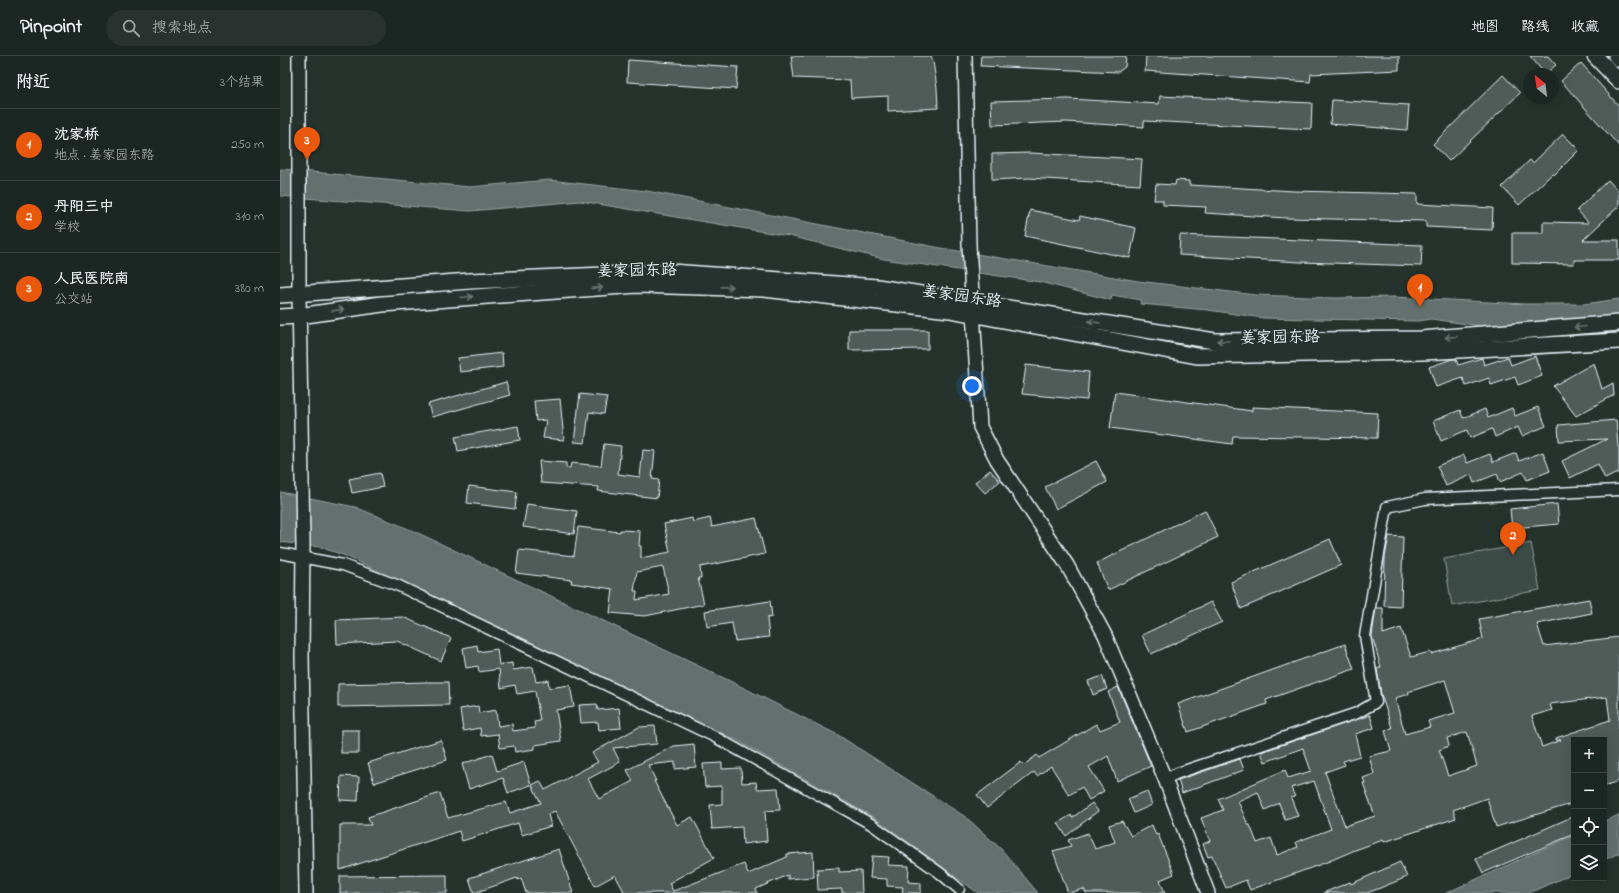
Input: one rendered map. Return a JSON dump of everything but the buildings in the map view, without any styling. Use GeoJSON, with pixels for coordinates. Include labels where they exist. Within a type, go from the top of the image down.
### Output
{"type":"FeatureCollection","features":[{"type":"Feature","properties":{"kind":"main road"},"geometry":{"type":"LineString","coordinates":[[1595,56],[1619,81]]}},
{"type":"Feature","properties":{"kind":"main road"},"geometry":{"type":"LineString","coordinates":[[1616,56],[1619,59]]}},
{"type":"Feature","properties":{"kind":"main road","name":"姜家园东路"},"geometry":{"type":"LineString","coordinates":[[280,295],[470,281],[671,272],[877,287],[1197,356],[1423,352],[1619,341]]}},
{"type":"Feature","properties":{"kind":"main road","name":"姜家园东路"},"geometry":{"type":"LineString","coordinates":[[280,317],[299,316],[382,304],[637,285],[764,288],[972,308],[1215,341],[1421,339],[1619,324]]}},
{"type":"Feature","properties":{"kind":"street"},"geometry":{"type":"LineString","coordinates":[[299,56],[299,316],[306,893]]}},
{"type":"Feature","properties":{"kind":"street"},"geometry":{"type":"LineString","coordinates":[[965,56],[970,282],[980,427],[997,460],[1067,565],[1105,635],[1165,779],[1208,893]]}},
{"type":"Feature","properties":{"kind":"street"},"geometry":{"type":"LineString","coordinates":[[1165,779],[1178,773],[1357,713],[1376,702],[1365,636],[1387,507],[1425,499],[1619,490]]}},
{"type":"Feature","properties":{"kind":"street"},"geometry":{"type":"LineString","coordinates":[[280,554],[303,552],[399,586],[715,737],[871,824],[940,873],[959,889]]}},
{"type":"Feature","properties":{"kind":"shaded area"},"geometry":{"type":"Polygon","coordinates":[[[280,169],[470,187],[549,180],[647,191],[946,249],[1138,281],[1256,295],[1334,298],[1394,297],[1525,304],[1584,304],[1619,299],[1619,319],[1482,326],[1431,319],[1419,321],[1263,318],[1208,310],[1140,304],[1141,300],[1112,295],[1111,300],[1040,282],[884,259],[789,236],[580,201],[470,211],[280,196],[280,169]]]}},
{"type":"Feature","properties":{"kind":"shaded area"},"geometry":{"type":"Polygon","coordinates":[[[280,492],[355,507],[416,532],[728,680],[838,735],[967,818],[1002,850],[1038,893],[978,893],[875,818],[736,740],[346,556],[320,547],[280,542],[280,492]]]}},
{"type":"Feature","properties":{"kind":"shaded area"},"geometry":{"type":"Polygon","coordinates":[[[1531,543],[1540,590],[1452,606],[1444,559],[1531,543]]]}},
{"type":"Feature","properties":{"kind":"shaded area"},"geometry":{"type":"Polygon","coordinates":[[[1619,815],[1619,853],[1607,859],[1607,845],[1607,820],[1619,815]]]}},
{"type":"Feature","properties":{"kind":"shaded area"},"geometry":{"type":"Polygon","coordinates":[[[1571,836],[1571,874],[1529,893],[1446,893],[1571,836]]]}},
{"type":"Feature","properties":{"kind":"place","name":"人民医院南"},"geometry":{"type":"Point","coordinates":[307,160]}},
{"type":"Feature","properties":{"kind":"place","name":"沈家桥"},"geometry":{"type":"Point","coordinates":[1420,307]}},
{"type":"Feature","properties":{"kind":"place","name":"丹阳三中"},"geometry":{"type":"Point","coordinates":[1513,555]}}]}
